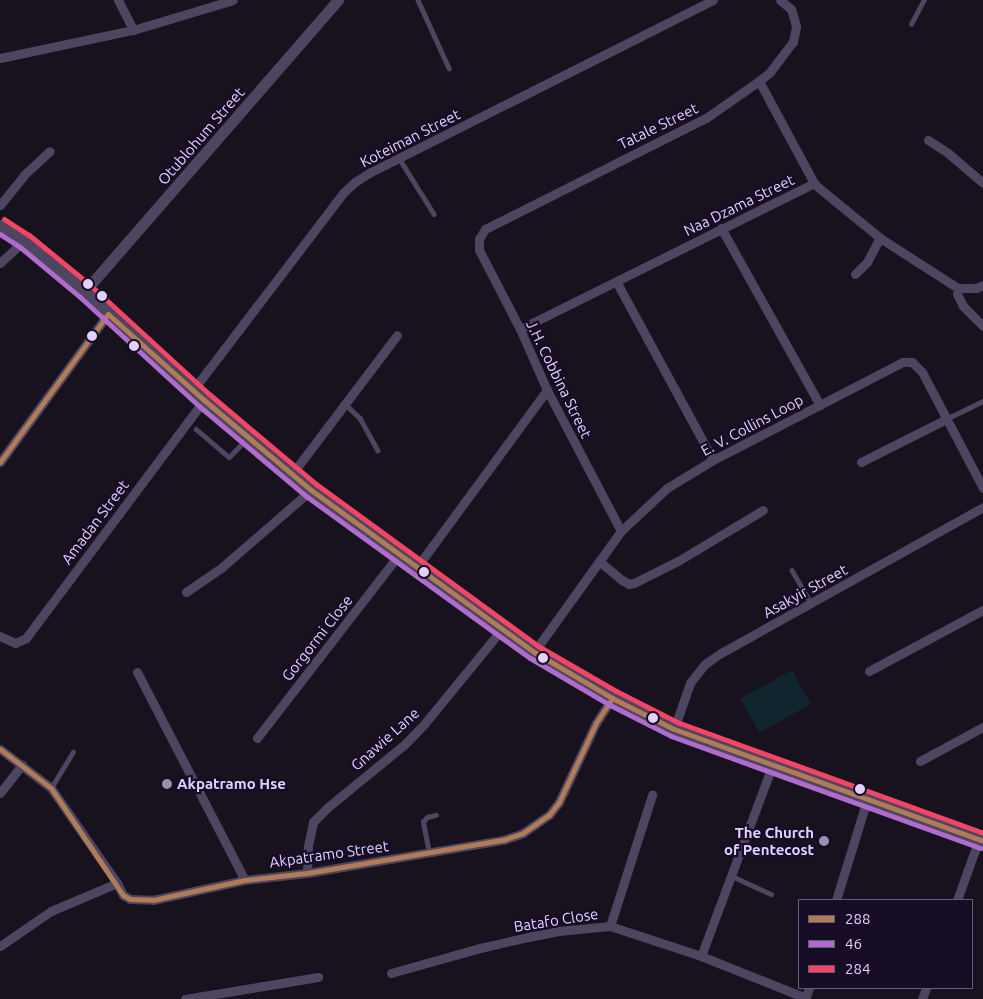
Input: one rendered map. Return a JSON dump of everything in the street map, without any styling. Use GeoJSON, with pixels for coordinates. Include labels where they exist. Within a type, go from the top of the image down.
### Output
{"type":"FeatureCollection","features":[{"type":"Feature","properties":{"kind":"street"},"geometry":{"type":"LineString","coordinates":[[118,0],[133,30]]}},
{"type":"Feature","properties":{"kind":"street"},"geometry":{"type":"LineString","coordinates":[[0,58],[133,30],[233,0]]}},
{"type":"Feature","properties":{"kind":"street","name":"Otublohum Street"},"geometry":{"type":"LineString","coordinates":[[85,291],[338,0]]}},
{"type":"Feature","properties":{"kind":"street","name":"Koteiman Street"},"geometry":{"type":"LineString","coordinates":[[194,390],[343,193],[369,173],[713,0]]}},
{"type":"Feature","properties":{"kind":"street","name":"Tatale Street"},"geometry":{"type":"LineString","coordinates":[[479,238],[484,229],[706,118],[758,82],[770,72],[793,42],[796,26],[791,9],[780,0]]}},
{"type":"Feature","properties":{"kind":"street"},"geometry":{"type":"LineString","coordinates":[[758,82],[814,183]]}},
{"type":"Feature","properties":{"kind":"street"},"geometry":{"type":"LineString","coordinates":[[928,140],[948,153],[983,183]]}},
{"type":"Feature","properties":{"kind":"street"},"geometry":{"type":"LineString","coordinates":[[0,205],[24,175],[50,151]]}},
{"type":"Feature","properties":{"kind":"street","name":"Naa Dzama Street"},"geometry":{"type":"LineString","coordinates":[[520,329],[814,183],[880,238],[958,288]]}},
{"type":"Feature","properties":{"kind":"street"},"geometry":{"type":"LineString","coordinates":[[0,225],[85,291],[204,400],[312,490],[501,630],[534,652],[612,698],[674,729],[981,840],[957,899]]}},
{"type":"Feature","properties":{"kind":"street"},"geometry":{"type":"LineString","coordinates":[[721,228],[820,404]]}},
{"type":"Feature","properties":{"kind":"street","name":"J.H. Cobbina Street"},"geometry":{"type":"LineString","coordinates":[[479,238],[479,250],[520,329],[547,390],[621,531]]}},
{"type":"Feature","properties":{"kind":"street"},"geometry":{"type":"LineString","coordinates":[[855,274],[868,262],[880,238]]}},
{"type":"Feature","properties":{"kind":"street"},"geometry":{"type":"LineString","coordinates":[[0,262],[24,242]]}},
{"type":"Feature","properties":{"kind":"street"},"geometry":{"type":"LineString","coordinates":[[617,282],[713,460]]}},
{"type":"Feature","properties":{"kind":"street"},"geometry":{"type":"LineString","coordinates":[[983,285],[976,288],[958,288],[957,294],[963,306],[983,326]]}},
{"type":"Feature","properties":{"kind":"street"},"geometry":{"type":"LineString","coordinates":[[0,462],[108,314]]}},
{"type":"Feature","properties":{"kind":"street"},"geometry":{"type":"LineString","coordinates":[[292,474],[397,335]]}},
{"type":"Feature","properties":{"kind":"street","name":"E. V. Collins Loop"},"geometry":{"type":"LineString","coordinates":[[534,652],[621,531],[667,488],[713,460],[903,362],[912,362],[922,372],[983,488]]}},
{"type":"Feature","properties":{"kind":"street"},"geometry":{"type":"LineString","coordinates":[[417,567],[547,390]]}},
{"type":"Feature","properties":{"kind":"street","name":"Amadan Street"},"geometry":{"type":"LineString","coordinates":[[0,636],[15,643],[26,638],[204,400]]}},
{"type":"Feature","properties":{"kind":"street"},"geometry":{"type":"LineString","coordinates":[[861,462],[946,419]]}},
{"type":"Feature","properties":{"kind":"street"},"geometry":{"type":"LineString","coordinates":[[186,592],[221,568],[312,490]]}},
{"type":"Feature","properties":{"kind":"street","name":"Asakyir Street"},"geometry":{"type":"LineString","coordinates":[[674,729],[690,683],[705,664],[810,603],[983,508]]}},
{"type":"Feature","properties":{"kind":"street"},"geometry":{"type":"LineString","coordinates":[[599,561],[622,580],[629,584],[634,583],[678,561],[763,510]]}},
{"type":"Feature","properties":{"kind":"street","name":"Gorgormi Close"},"geometry":{"type":"LineString","coordinates":[[257,738],[399,554]]}},
{"type":"Feature","properties":{"kind":"street"},"geometry":{"type":"LineString","coordinates":[[869,672],[983,610]]}},
{"type":"Feature","properties":{"kind":"street","name":"Gnawie Lane"},"geometry":{"type":"LineString","coordinates":[[307,873],[308,846],[313,822],[328,807],[405,744],[425,723],[501,630]]}},
{"type":"Feature","properties":{"kind":"street"},"geometry":{"type":"LineString","coordinates":[[137,672],[245,880]]}},
{"type":"Feature","properties":{"kind":"street","name":"Akpatramo Street"},"geometry":{"type":"LineString","coordinates":[[0,749],[51,788],[117,883],[123,895],[130,899],[153,900],[245,880],[307,873],[503,840],[523,833],[544,820],[559,802],[596,723],[612,698]]}},
{"type":"Feature","properties":{"kind":"street"},"geometry":{"type":"LineString","coordinates":[[920,761],[983,728]]}},
{"type":"Feature","properties":{"kind":"street"},"geometry":{"type":"LineString","coordinates":[[0,793],[22,765]]}},
{"type":"Feature","properties":{"kind":"street"},"geometry":{"type":"LineString","coordinates":[[700,956],[772,766]]}},
{"type":"Feature","properties":{"kind":"street"},"geometry":{"type":"LineString","coordinates":[[610,926],[652,795]]}},
{"type":"Feature","properties":{"kind":"street"},"geometry":{"type":"LineString","coordinates":[[836,899],[868,800]]}},
{"type":"Feature","properties":{"kind":"street"},"geometry":{"type":"LineString","coordinates":[[0,946],[51,911],[117,883]]}},
{"type":"Feature","properties":{"kind":"street","name":"Batafo Close"},"geometry":{"type":"LineString","coordinates":[[391,973],[480,948],[528,937],[558,931],[610,926],[700,956],[806,999]]}},
{"type":"Feature","properties":{"kind":"street"},"geometry":{"type":"LineString","coordinates":[[185,999],[318,977]]}},
{"type":"Feature","properties":{"kind":"lane"},"geometry":{"type":"LineString","coordinates":[[418,0],[449,68]]}},
{"type":"Feature","properties":{"kind":"lane"},"geometry":{"type":"LineString","coordinates":[[911,24],[924,0]]}},
{"type":"Feature","properties":{"kind":"lane"},"geometry":{"type":"LineString","coordinates":[[400,158],[434,214]]}},
{"type":"Feature","properties":{"kind":"lane"},"geometry":{"type":"LineString","coordinates":[[946,419],[983,401]]}},
{"type":"Feature","properties":{"kind":"lane"},"geometry":{"type":"LineString","coordinates":[[345,404],[360,418],[378,450]]}},
{"type":"Feature","properties":{"kind":"lane"},"geometry":{"type":"LineString","coordinates":[[196,429],[229,457],[248,437]]}},
{"type":"Feature","properties":{"kind":"lane"},"geometry":{"type":"LineString","coordinates":[[792,570],[810,603]]}},
{"type":"Feature","properties":{"kind":"lane"},"geometry":{"type":"LineString","coordinates":[[51,788],[74,752]]}},
{"type":"Feature","properties":{"kind":"lane"},"geometry":{"type":"LineString","coordinates":[[429,853],[423,822],[427,817],[436,815]]}},
{"type":"Feature","properties":{"kind":"lane"},"geometry":{"type":"LineString","coordinates":[[731,875],[771,894]]}},
{"type":"Feature","properties":{"kind":"shaded area"},"geometry":{"type":"Polygon","coordinates":[[[792,670],[811,704],[759,733],[740,699],[792,670]]]}},
{"type":"Feature","properties":{"kind":"transit line","name":"284"},"geometry":{"type":"LineString","coordinates":[[4,219],[29,235],[90,285],[209,394],[316,484],[538,646],[616,691],[677,722],[983,833]]}},
{"type":"Feature","properties":{"kind":"transit line","name":"46"},"geometry":{"type":"LineString","coordinates":[[0,234],[20,247],[80,297],[199,406],[306,496],[530,658],[608,704],[671,736],[980,848]]}},
{"type":"Feature","properties":{"kind":"transit line","name":"288"},"geometry":{"type":"LineString","coordinates":[[0,462],[108,314],[204,400],[311,490],[534,652],[612,698],[674,729],[983,841]]}},
{"type":"Feature","properties":{"kind":"transit line","name":"288"},"geometry":{"type":"LineString","coordinates":[[0,749],[51,788],[123,895],[130,899],[153,900],[245,880],[307,873],[503,840],[523,833],[549,815],[559,802],[596,723],[612,698]]}},
{"type":"Feature","properties":{"kind":"place","name":"Akpatramo Hse"},"geometry":{"type":"Point","coordinates":[167,784]}},
{"type":"Feature","properties":{"kind":"place","name":"The Church of Pentecost"},"geometry":{"type":"Point","coordinates":[824,841]}}]}
